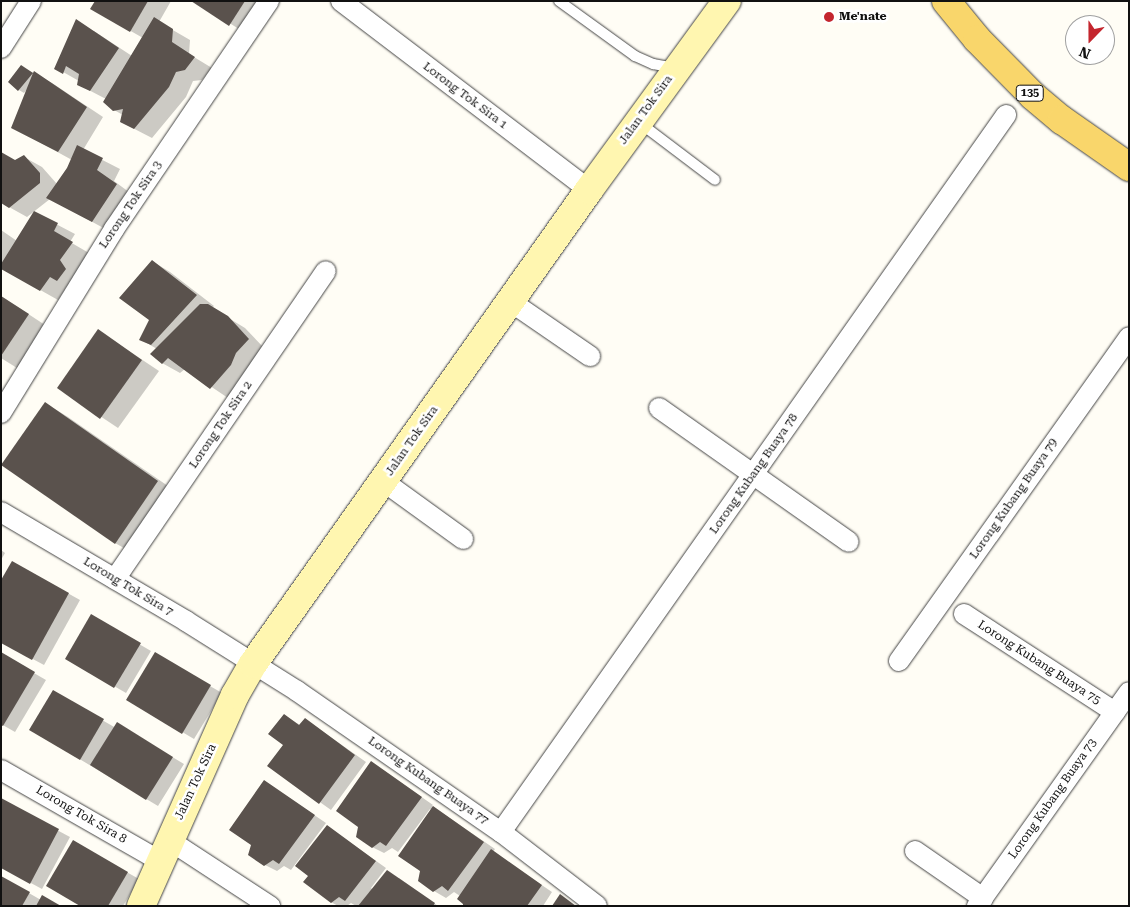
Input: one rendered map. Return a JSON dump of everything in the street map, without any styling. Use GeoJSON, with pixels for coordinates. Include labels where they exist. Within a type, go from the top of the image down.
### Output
{"type":"FeatureCollection","features":[{"type":"Feature","properties":{"kind":"main road","name":"135"},"geometry":{"type":"LineString","coordinates":[[946,1],[977,39],[1033,96],[1062,120],[1129,167]]}},
{"type":"Feature","properties":{"kind":"street"},"geometry":{"type":"LineString","coordinates":[[1,48],[31,1]]}},
{"type":"Feature","properties":{"kind":"street","name":"Lorong Tok Sira 3"},"geometry":{"type":"LineString","coordinates":[[1,413],[114,229],[269,1]]}},
{"type":"Feature","properties":{"kind":"street","name":"Lorong Tok Sira 1"},"geometry":{"type":"LineString","coordinates":[[341,1],[588,190]]}},
{"type":"Feature","properties":{"kind":"street","name":"Jalan Tok Sira"},"geometry":{"type":"LineString","coordinates":[[141,906],[235,695],[253,664],[511,302],[588,190],[727,1]]}},
{"type":"Feature","properties":{"kind":"street","name":"Lorong Kubang Buaya 78"},"geometry":{"type":"LineString","coordinates":[[501,832],[1006,115]]}},
{"type":"Feature","properties":{"kind":"street","name":"Lorong Tok Sira 2"},"geometry":{"type":"LineString","coordinates":[[116,579],[326,271]]}},
{"type":"Feature","properties":{"kind":"street"},"geometry":{"type":"LineString","coordinates":[[511,302],[590,356]]}},
{"type":"Feature","properties":{"kind":"street","name":"Lorong Kubang Buaya 79"},"geometry":{"type":"LineString","coordinates":[[899,661],[1129,337]]}},
{"type":"Feature","properties":{"kind":"street"},"geometry":{"type":"LineString","coordinates":[[659,408],[849,542]]}},
{"type":"Feature","properties":{"kind":"street"},"geometry":{"type":"LineString","coordinates":[[383,481],[462,539]]}},
{"type":"Feature","properties":{"kind":"street","name":"Lorong Tok Sira 7"},"geometry":{"type":"LineString","coordinates":[[1,512],[116,579],[253,664]]}},
{"type":"Feature","properties":{"kind":"street","name":"Lorong Kubang Buaya 75"},"geometry":{"type":"LineString","coordinates":[[964,614],[1114,712]]}},
{"type":"Feature","properties":{"kind":"street","name":"Lorong Kubang Buaya 77"},"geometry":{"type":"LineString","coordinates":[[253,664],[351,727],[501,832],[597,906]]}},
{"type":"Feature","properties":{"kind":"street","name":"Lorong Kubang Buaya 73"},"geometry":{"type":"LineString","coordinates":[[980,902],[1129,692]]}},
{"type":"Feature","properties":{"kind":"street","name":"Lorong Tok Sira 8"},"geometry":{"type":"LineString","coordinates":[[1,770],[165,851],[270,906]]}},
{"type":"Feature","properties":{"kind":"street"},"geometry":{"type":"LineString","coordinates":[[915,851],[980,902]]}},
{"type":"Feature","properties":{"kind":"lane"},"geometry":{"type":"LineString","coordinates":[[559,1],[635,56],[653,64],[676,68]]}},
{"type":"Feature","properties":{"kind":"lane"},"geometry":{"type":"LineString","coordinates":[[638,121],[715,180]]}},
{"type":"Feature","properties":{"kind":"building"},"geometry":{"type":"Polygon","coordinates":[[[95,1],[148,1],[130,32],[90,9],[95,1]]]}},
{"type":"Feature","properties":{"kind":"building"},"geometry":{"type":"Polygon","coordinates":[[[191,1],[245,1],[229,26],[191,1]]]}},
{"type":"Feature","properties":{"kind":"building"},"geometry":{"type":"Polygon","coordinates":[[[154,17],[173,29],[172,42],[195,57],[185,70],[176,72],[169,87],[134,129],[120,122],[123,109],[113,111],[103,102],[154,17]]]}},
{"type":"Feature","properties":{"kind":"building"},"geometry":{"type":"Polygon","coordinates":[[[76,19],[119,48],[90,91],[77,85],[79,74],[66,66],[63,74],[54,69],[76,19]]]}},
{"type":"Feature","properties":{"kind":"building"},"geometry":{"type":"Polygon","coordinates":[[[21,65],[33,73],[18,91],[8,82],[21,65]]]}},
{"type":"Feature","properties":{"kind":"building"},"geometry":{"type":"Polygon","coordinates":[[[34,71],[87,107],[58,152],[11,128],[34,71]]]}},
{"type":"Feature","properties":{"kind":"building"},"geometry":{"type":"Polygon","coordinates":[[[77,145],[103,158],[97,170],[117,184],[92,222],[46,198],[67,168],[77,145]]]}},
{"type":"Feature","properties":{"kind":"building"},"geometry":{"type":"Polygon","coordinates":[[[1,152],[15,160],[24,155],[40,173],[40,183],[9,208],[1,203],[1,152]]]}},
{"type":"Feature","properties":{"kind":"building"},"geometry":{"type":"Polygon","coordinates":[[[34,211],[58,223],[54,231],[73,242],[60,260],[66,269],[57,281],[50,277],[40,291],[1,269],[1,264],[34,211]]]}},
{"type":"Feature","properties":{"kind":"building"},"geometry":{"type":"Polygon","coordinates":[[[152,260],[197,295],[151,345],[139,340],[149,320],[119,298],[152,260]]]}},
{"type":"Feature","properties":{"kind":"building"},"geometry":{"type":"Polygon","coordinates":[[[1,296],[29,314],[1,356],[1,296]]]}},
{"type":"Feature","properties":{"kind":"building"},"geometry":{"type":"Polygon","coordinates":[[[200,304],[208,304],[228,316],[249,339],[236,353],[231,365],[210,389],[168,358],[162,364],[150,354],[200,304]]]}},
{"type":"Feature","properties":{"kind":"building"},"geometry":{"type":"Polygon","coordinates":[[[98,329],[142,360],[100,419],[57,388],[98,329]]]}},
{"type":"Feature","properties":{"kind":"building"},"geometry":{"type":"Polygon","coordinates":[[[45,402],[158,481],[115,544],[1,465],[45,402]]]}},
{"type":"Feature","properties":{"kind":"building"},"geometry":{"type":"Polygon","coordinates":[[[12,561],[69,593],[32,660],[1,643],[1,580],[12,561]]]}},
{"type":"Feature","properties":{"kind":"building"},"geometry":{"type":"Polygon","coordinates":[[[91,614],[141,643],[114,688],[65,659],[91,614]]]}},
{"type":"Feature","properties":{"kind":"building"},"geometry":{"type":"Polygon","coordinates":[[[1,652],[35,672],[3,726],[1,725],[1,652]]]}},
{"type":"Feature","properties":{"kind":"building"},"geometry":{"type":"Polygon","coordinates":[[[155,652],[211,685],[182,734],[126,700],[155,652]]]}},
{"type":"Feature","properties":{"kind":"building"},"geometry":{"type":"Polygon","coordinates":[[[53,690],[104,719],[80,760],[29,730],[53,690]]]}},
{"type":"Feature","properties":{"kind":"building"},"geometry":{"type":"Polygon","coordinates":[[[284,714],[299,725],[305,718],[355,755],[319,804],[267,766],[283,745],[268,734],[284,714]]]}},
{"type":"Feature","properties":{"kind":"building"},"geometry":{"type":"Polygon","coordinates":[[[117,722],[173,757],[146,800],[90,765],[117,722]]]}},
{"type":"Feature","properties":{"kind":"building"},"geometry":{"type":"Polygon","coordinates":[[[371,761],[422,797],[386,846],[380,842],[372,848],[356,837],[358,827],[336,811],[371,761]]]}},
{"type":"Feature","properties":{"kind":"building"},"geometry":{"type":"Polygon","coordinates":[[[264,780],[315,815],[279,864],[273,860],[264,866],[248,855],[251,845],[229,830],[264,780]]]}},
{"type":"Feature","properties":{"kind":"building"},"geometry":{"type":"Polygon","coordinates":[[[1,798],[59,829],[30,884],[1,868],[1,798]]]}},
{"type":"Feature","properties":{"kind":"building"},"geometry":{"type":"Polygon","coordinates":[[[433,806],[484,842],[448,891],[442,886],[433,892],[418,881],[420,871],[398,856],[433,806]]]}},
{"type":"Feature","properties":{"kind":"building"},"geometry":{"type":"Polygon","coordinates":[[[327,825],[376,861],[345,901],[339,897],[331,903],[303,882],[308,876],[295,866],[327,825]]]}},
{"type":"Feature","properties":{"kind":"building"},"geometry":{"type":"Polygon","coordinates":[[[73,840],[128,872],[108,906],[80,906],[46,886],[73,840]]]}},
{"type":"Feature","properties":{"kind":"building"},"geometry":{"type":"Polygon","coordinates":[[[491,849],[542,885],[527,906],[463,906],[457,899],[491,849]]]}},
{"type":"Feature","properties":{"kind":"building"},"geometry":{"type":"Polygon","coordinates":[[[387,870],[435,903],[433,906],[358,906],[387,870]]]}},
{"type":"Feature","properties":{"kind":"building"},"geometry":{"type":"Polygon","coordinates":[[[1,876],[30,892],[22,906],[1,906],[1,876]]]}},
{"type":"Feature","properties":{"kind":"building"},"geometry":{"type":"Polygon","coordinates":[[[560,894],[576,906],[552,906],[560,894]]]}},
{"type":"Feature","properties":{"kind":"building"},"geometry":{"type":"Polygon","coordinates":[[[42,895],[61,906],[36,906],[42,895]]]}},
{"type":"Feature","properties":{"kind":"place","name":"Me'nate"},"geometry":{"type":"Point","coordinates":[829,17]}}]}
